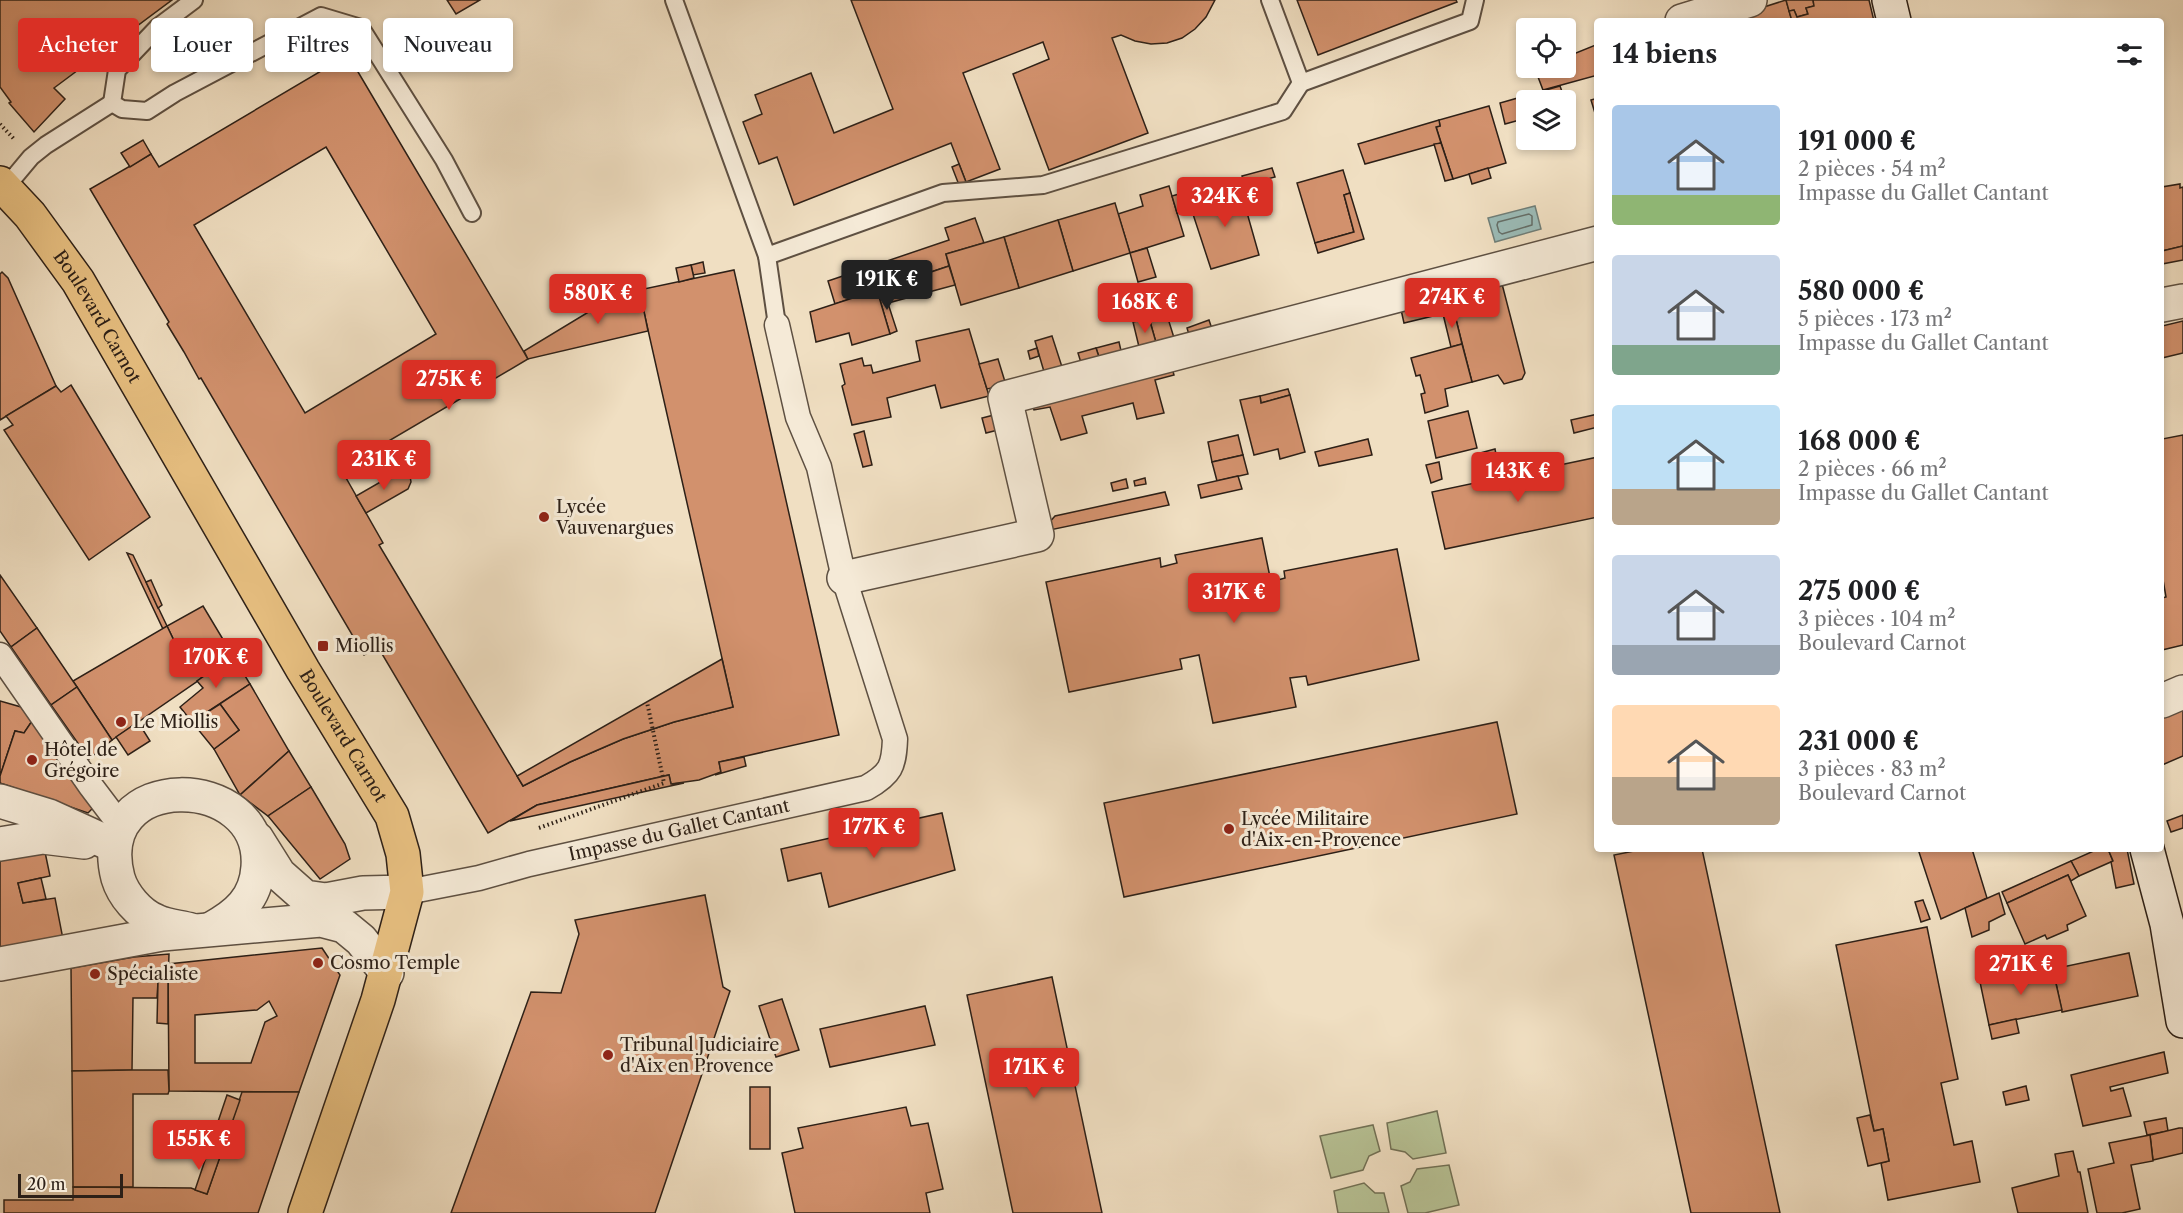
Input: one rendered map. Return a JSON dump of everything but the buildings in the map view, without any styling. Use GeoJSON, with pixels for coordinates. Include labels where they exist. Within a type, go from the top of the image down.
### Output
{"type":"FeatureCollection","features":[{"type":"Feature","properties":{"kind":"main road","name":"Boulevard Carnot"},"geometry":{"type":"LineString","coordinates":[[2,186],[30,215],[78,281],[303,670],[392,816],[403,854],[407,892],[387,973],[305,1213]]}},
{"type":"Feature","properties":{"kind":"street"},"geometry":{"type":"LineString","coordinates":[[1692,18],[1750,0]]}},
{"type":"Feature","properties":{"kind":"street"},"geometry":{"type":"LineString","coordinates":[[1889,0],[1893,18]]}},
{"type":"Feature","properties":{"kind":"street"},"geometry":{"type":"LineString","coordinates":[[844,578],[1037,535],[1005,398],[1594,244]]}},
{"type":"Feature","properties":{"kind":"street"},"geometry":{"type":"LineString","coordinates":[[2164,305],[2183,301]]}},
{"type":"Feature","properties":{"kind":"street","name":"Impasse du Gallet Cantant"},"geometry":{"type":"LineString","coordinates":[[407,892],[478,878],[529,864],[866,788],[882,779],[894,763],[895,739],[844,578],[819,467],[798,417],[777,325]]}},
{"type":"Feature","properties":{"kind":"street"},"geometry":{"type":"LineString","coordinates":[[0,655],[90,785],[118,836]]}},
{"type":"Feature","properties":{"kind":"street"},"geometry":{"type":"LineString","coordinates":[[2164,700],[2183,692]]}},
{"type":"Feature","properties":{"kind":"street"},"geometry":{"type":"LineString","coordinates":[[256,838],[259,857],[257,880],[248,900],[231,918],[201,929],[155,921],[135,906],[120,886],[114,861],[118,836],[130,812],[144,802],[163,796],[185,794],[208,797],[228,808],[246,823],[256,838],[279,874],[305,897],[326,900],[363,893],[407,892]]}},
{"type":"Feature","properties":{"kind":"street"},"geometry":{"type":"LineString","coordinates":[[0,801],[118,836]]}},
{"type":"Feature","properties":{"kind":"street"},"geometry":{"type":"LineString","coordinates":[[0,843],[43,837],[118,836]]}},
{"type":"Feature","properties":{"kind":"street"},"geometry":{"type":"LineString","coordinates":[[2148,852],[2177,952],[2183,1021]]}},
{"type":"Feature","properties":{"kind":"street"},"geometry":{"type":"LineString","coordinates":[[0,964],[132,939],[201,929],[321,920],[344,926],[361,940],[387,973]]}},
{"type":"Feature","properties":{"kind":"lane"},"geometry":{"type":"LineString","coordinates":[[2,186],[46,145],[112,103],[117,70],[158,27],[194,0]]}},
{"type":"Feature","properties":{"kind":"lane"},"geometry":{"type":"LineString","coordinates":[[674,0],[767,256],[777,325]]}},
{"type":"Feature","properties":{"kind":"lane"},"geometry":{"type":"LineString","coordinates":[[1270,0],[1301,83]]}},
{"type":"Feature","properties":{"kind":"lane"},"geometry":{"type":"LineString","coordinates":[[767,256],[943,193],[1043,185],[1283,111],[1301,83],[1470,21],[1475,0]]}},
{"type":"Feature","properties":{"kind":"lane"},"geometry":{"type":"LineString","coordinates":[[112,103],[122,109],[147,111],[175,93],[321,15],[361,28],[444,160],[472,213]]}},
{"type":"Feature","properties":{"kind":"path"},"geometry":{"type":"LineString","coordinates":[[529,864],[521,836],[583,811],[664,783],[647,702]]}},
{"type":"Feature","properties":{"kind":"green space"},"geometry":{"type":"Polygon","coordinates":[[[1437,1111],[1446,1153],[1413,1159],[1405,1152],[1391,1149],[1387,1123],[1437,1111]]]}},
{"type":"Feature","properties":{"kind":"green space"},"geometry":{"type":"Polygon","coordinates":[[[1373,1125],[1380,1151],[1369,1156],[1363,1170],[1331,1178],[1320,1136],[1373,1125]]]}},
{"type":"Feature","properties":{"kind":"green space"},"geometry":{"type":"Polygon","coordinates":[[[1449,1165],[1459,1205],[1425,1213],[1408,1213],[1401,1186],[1410,1182],[1417,1169],[1449,1165]]]}},
{"type":"Feature","properties":{"kind":"green space"},"geometry":{"type":"Polygon","coordinates":[[[1364,1183],[1375,1193],[1384,1193],[1389,1213],[1338,1213],[1334,1191],[1364,1183]]]}},
{"type":"Feature","properties":{"kind":"water"},"geometry":{"type":"Polygon","coordinates":[[[1535,206],[1541,229],[1495,242],[1488,218],[1535,206]]]}},
{"type":"Feature","properties":{"kind":"place","name":"Lycée Vauvenargues"},"geometry":{"type":"Point","coordinates":[544,517]}},
{"type":"Feature","properties":{"kind":"place","name":"Miollis"},"geometry":{"type":"Point","coordinates":[323,646]}},
{"type":"Feature","properties":{"kind":"place","name":"Le Miollis"},"geometry":{"type":"Point","coordinates":[121,722]}},
{"type":"Feature","properties":{"kind":"place","name":"Hôtel de Grégoire"},"geometry":{"type":"Point","coordinates":[32,760]}},
{"type":"Feature","properties":{"kind":"place","name":"Lycée Militaire d'Aix-en-Provence"},"geometry":{"type":"Point","coordinates":[1229,829]}},
{"type":"Feature","properties":{"kind":"place","name":"Cosmo Temple"},"geometry":{"type":"Point","coordinates":[318,963]}},
{"type":"Feature","properties":{"kind":"place","name":"Spécialiste"},"geometry":{"type":"Point","coordinates":[95,974]}},
{"type":"Feature","properties":{"kind":"place","name":"Tribunal Judiciaire d'Aix en Provence"},"geometry":{"type":"Point","coordinates":[608,1055]}}]}
